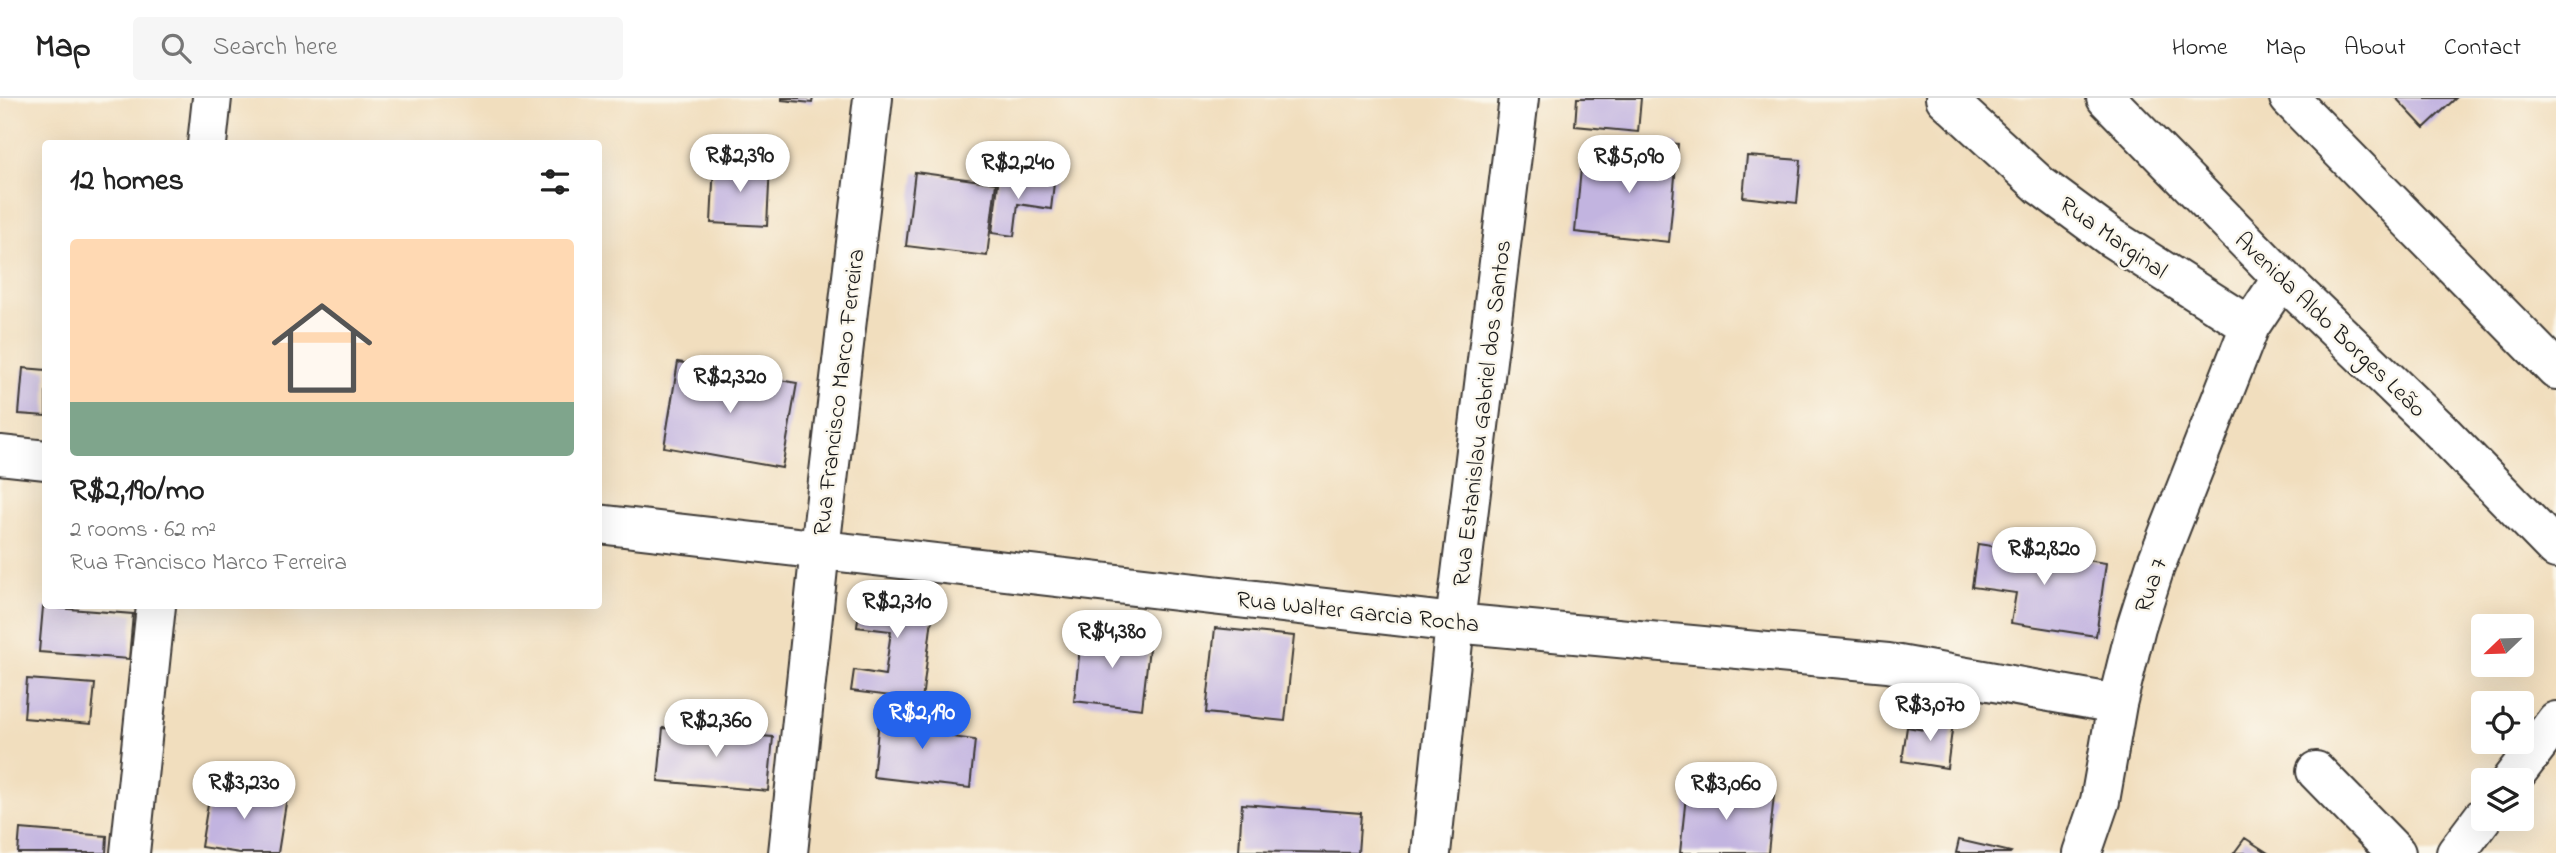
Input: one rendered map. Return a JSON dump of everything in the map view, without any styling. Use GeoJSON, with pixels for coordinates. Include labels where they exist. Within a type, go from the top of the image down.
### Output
{"type":"FeatureCollection","features":[{"type":"Feature","properties":{"kind":"street"},"geometry":{"type":"LineString","coordinates":[[207,140],[212,98]]}},
{"type":"Feature","properties":{"kind":"street","name":"Rua Francisco Marco Ferreira"},"geometry":{"type":"LineString","coordinates":[[788,853],[820,549],[873,98]]}},
{"type":"Feature","properties":{"kind":"street","name":"Rua Estanislau Gabriel dos Santos"},"geometry":{"type":"LineString","coordinates":[[1431,853],[1455,623],[1519,98]]}},
{"type":"Feature","properties":{"kind":"street","name":"Rua Marginal"},"geometry":{"type":"LineString","coordinates":[[1945,98],[2041,187],[2129,250],[2250,326]]}},
{"type":"Feature","properties":{"kind":"street","name":"Avenida Aldo Borges Leão"},"geometry":{"type":"LineString","coordinates":[[2106,98],[2282,278],[2440,430],[2556,549]]}},
{"type":"Feature","properties":{"kind":"street"},"geometry":{"type":"LineString","coordinates":[[2289,98],[2556,370]]}},
{"type":"Feature","properties":{"kind":"street"},"geometry":{"type":"LineString","coordinates":[[2250,326],[2282,278]]}},
{"type":"Feature","properties":{"kind":"street","name":"Rua 7"},"geometry":{"type":"LineString","coordinates":[[2082,853],[2100,801],[2117,704],[2136,627],[2155,566],[2250,326]]}},
{"type":"Feature","properties":{"kind":"street"},"geometry":{"type":"LineString","coordinates":[[0,454],[42,459]]}},
{"type":"Feature","properties":{"kind":"street","name":"Rua Walter Garcia Rocha"},"geometry":{"type":"LineString","coordinates":[[602,524],[1455,623],[1888,663],[2117,704]]}},
{"type":"Feature","properties":{"kind":"street"},"geometry":{"type":"LineString","coordinates":[[130,853],[156,609]]}},
{"type":"Feature","properties":{"kind":"street"},"geometry":{"type":"LineString","coordinates":[[2520,768],[2556,721]]}},
{"type":"Feature","properties":{"kind":"street"},"geometry":{"type":"LineString","coordinates":[[2316,771],[2396,853]]}},
{"type":"Feature","properties":{"kind":"street"},"geometry":{"type":"LineString","coordinates":[[2456,853],[2472,831]]}},
{"type":"Feature","properties":{"kind":"building"},"geometry":{"type":"Polygon","coordinates":[[[782,98],[813,98],[812,103],[782,98]]]}},
{"type":"Feature","properties":{"kind":"building"},"geometry":{"type":"Polygon","coordinates":[[[1577,98],[1641,98],[1638,132],[1575,126],[1577,98]]]}},
{"type":"Feature","properties":{"kind":"building"},"geometry":{"type":"Polygon","coordinates":[[[2396,98],[2456,98],[2424,128],[2396,98]]]}},
{"type":"Feature","properties":{"kind":"building"},"geometry":{"type":"Polygon","coordinates":[[[1640,140],[1678,144],[1669,242],[1575,232],[1582,158],[1638,164],[1640,140]]]}},
{"type":"Feature","properties":{"kind":"building"},"geometry":{"type":"Polygon","coordinates":[[[1747,156],[1801,160],[1797,203],[1743,197],[1747,156]]]}},
{"type":"Feature","properties":{"kind":"building"},"geometry":{"type":"Polygon","coordinates":[[[714,162],[770,165],[767,226],[711,223],[714,162]]]}},
{"type":"Feature","properties":{"kind":"building"},"geometry":{"type":"Polygon","coordinates":[[[915,172],[996,183],[987,256],[906,246],[915,172]]]}},
{"type":"Feature","properties":{"kind":"building"},"geometry":{"type":"Polygon","coordinates":[[[999,176],[1054,183],[1051,209],[1018,204],[1014,236],[992,233],[999,176]]]}},
{"type":"Feature","properties":{"kind":"building"},"geometry":{"type":"Polygon","coordinates":[[[678,362],[797,383],[782,468],[664,447],[678,362]]]}},
{"type":"Feature","properties":{"kind":"building"},"geometry":{"type":"Polygon","coordinates":[[[23,368],[42,370],[42,416],[19,414],[23,368]]]}},
{"type":"Feature","properties":{"kind":"building"},"geometry":{"type":"Polygon","coordinates":[[[1978,544],[2106,563],[2096,636],[2011,623],[2016,593],[1972,587],[1978,544]]]}},
{"type":"Feature","properties":{"kind":"building"},"geometry":{"type":"Polygon","coordinates":[[[862,585],[935,594],[922,700],[851,691],[854,670],[885,675],[891,631],[857,627],[862,585]]]}},
{"type":"Feature","properties":{"kind":"building"},"geometry":{"type":"Polygon","coordinates":[[[43,609],[133,614],[129,659],[39,652],[43,609]]]}},
{"type":"Feature","properties":{"kind":"building"},"geometry":{"type":"Polygon","coordinates":[[[1215,628],[1294,636],[1285,721],[1206,713],[1215,628]]]}},
{"type":"Feature","properties":{"kind":"building"},"geometry":{"type":"Polygon","coordinates":[[[1082,630],[1150,639],[1142,709],[1074,701],[1082,630]]]}},
{"type":"Feature","properties":{"kind":"building"},"geometry":{"type":"Polygon","coordinates":[[[27,679],[95,684],[91,724],[24,718],[27,679]]]}},
{"type":"Feature","properties":{"kind":"building"},"geometry":{"type":"Polygon","coordinates":[[[880,711],[954,719],[952,737],[975,740],[970,788],[873,777],[880,711]]]}},
{"type":"Feature","properties":{"kind":"building"},"geometry":{"type":"Polygon","coordinates":[[[1932,713],[1954,716],[1947,768],[1902,761],[1907,727],[1930,731],[1932,713]]]}},
{"type":"Feature","properties":{"kind":"building"},"geometry":{"type":"Polygon","coordinates":[[[663,728],[773,737],[768,791],[658,781],[663,728]]]}},
{"type":"Feature","properties":{"kind":"building"},"geometry":{"type":"Polygon","coordinates":[[[211,785],[287,797],[278,853],[240,853],[201,847],[211,785]]]}},
{"type":"Feature","properties":{"kind":"building"},"geometry":{"type":"Polygon","coordinates":[[[1687,786],[1774,795],[1768,853],[1680,853],[1687,786]]]}},
{"type":"Feature","properties":{"kind":"building"},"geometry":{"type":"Polygon","coordinates":[[[1242,804],[1361,813],[1358,853],[1239,851],[1242,804]]]}},
{"type":"Feature","properties":{"kind":"building"},"geometry":{"type":"Polygon","coordinates":[[[20,829],[107,836],[106,853],[18,853],[20,829]]]}},
{"type":"Feature","properties":{"kind":"building"},"geometry":{"type":"Polygon","coordinates":[[[2245,838],[2268,853],[2234,853],[2245,838]]]}},
{"type":"Feature","properties":{"kind":"building"},"geometry":{"type":"Polygon","coordinates":[[[1959,840],[2011,852],[1956,853],[1959,840]]]}}]}
